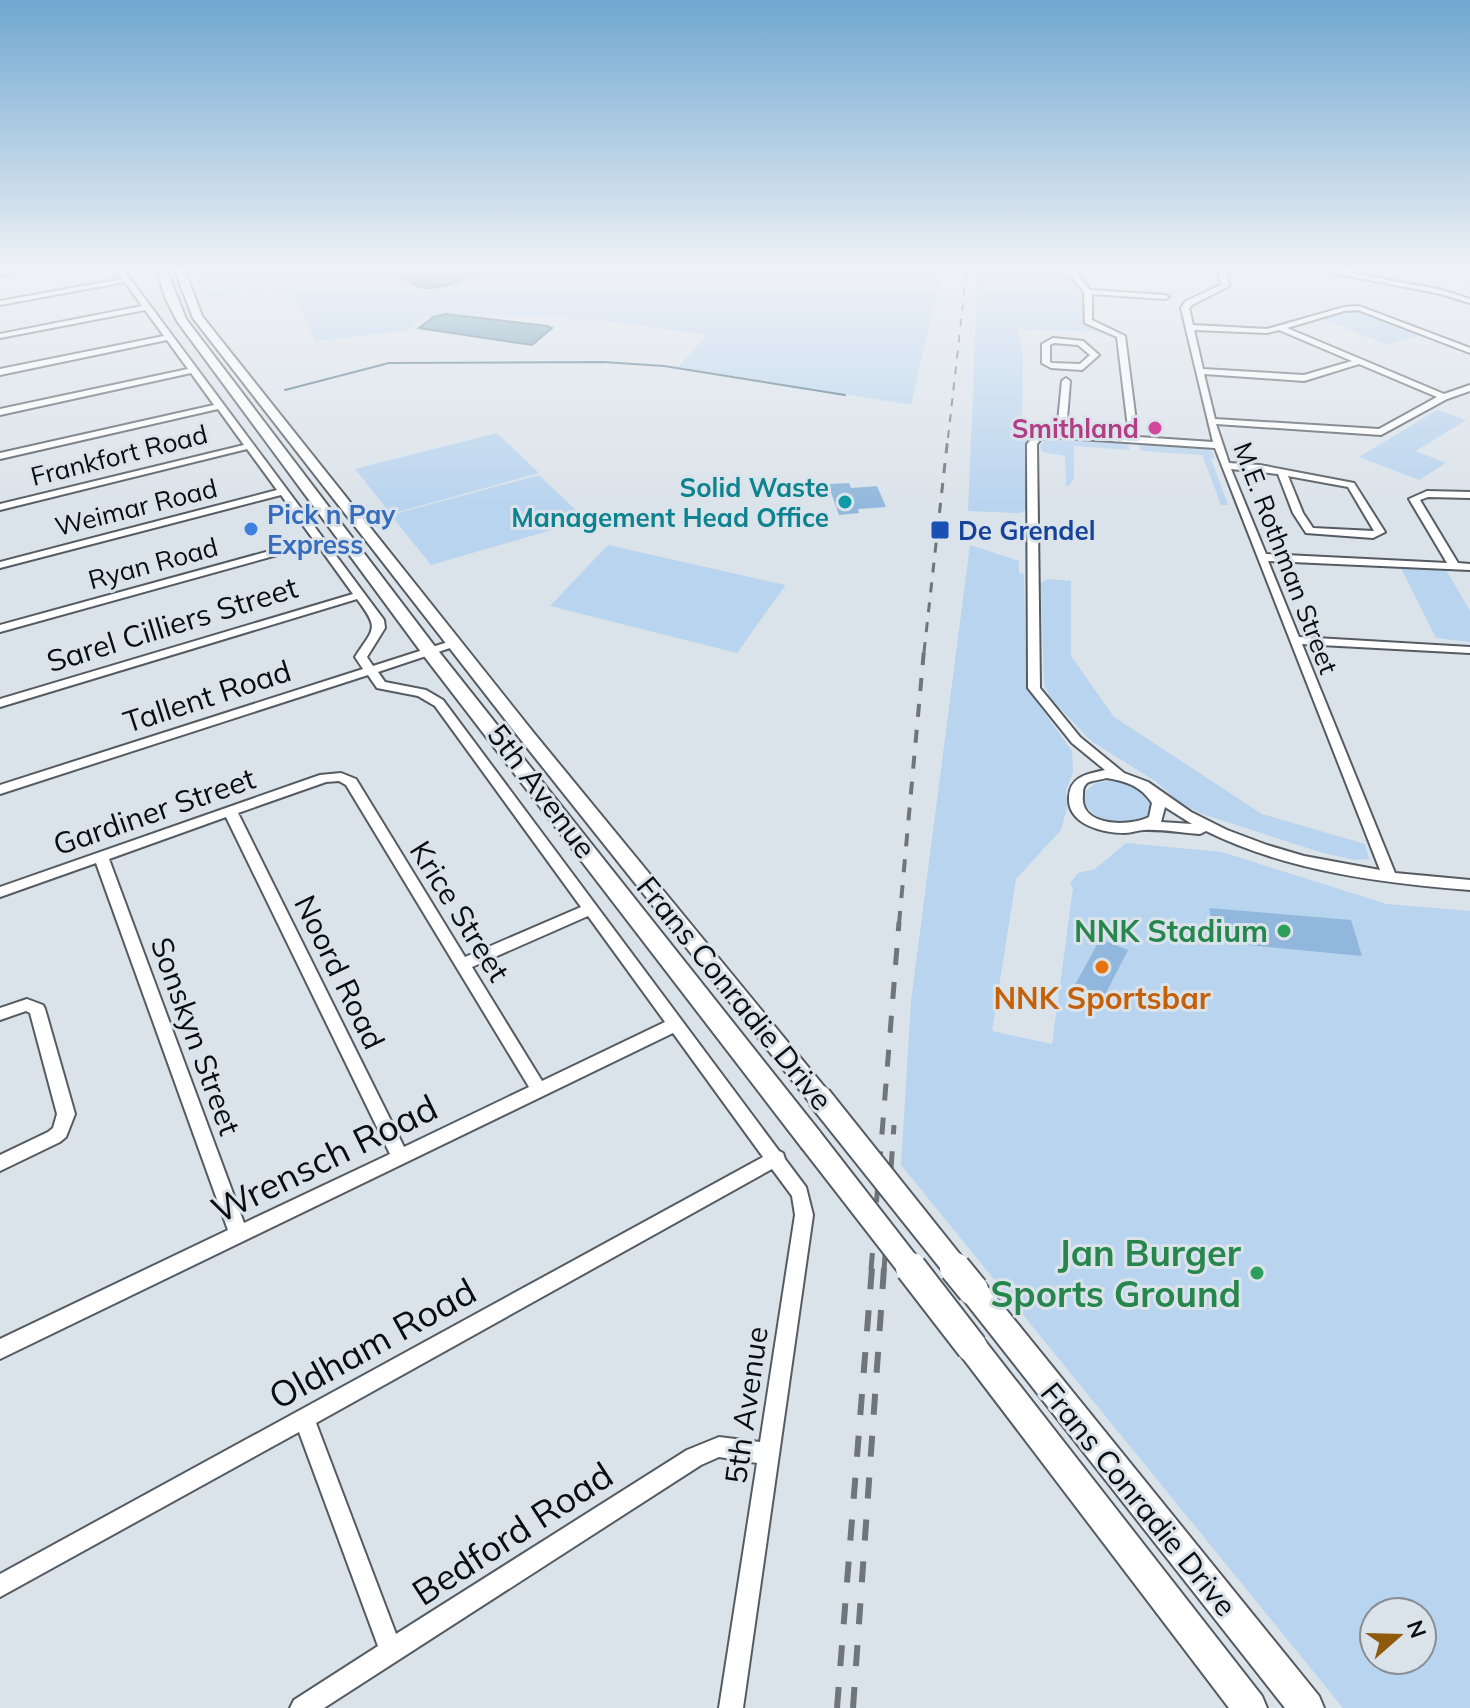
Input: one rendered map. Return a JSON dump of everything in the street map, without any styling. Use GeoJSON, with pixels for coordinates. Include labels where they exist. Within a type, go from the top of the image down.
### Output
{"type":"FeatureCollection","features":[{"type":"Feature","properties":{"kind":"main road","name":"Frans Conradie Drive"},"geometry":{"type":"LineString","coordinates":[[202,348],[430,652],[1250,1708]]}},
{"type":"Feature","properties":{"kind":"main road","name":"Frans Conradie Drive"},"geometry":{"type":"LineString","coordinates":[[222,348],[1307,1708]]}},
{"type":"Feature","properties":{"kind":"street"},"geometry":{"type":"LineString","coordinates":[[0,372],[117,348]]}},
{"type":"Feature","properties":{"kind":"street"},"geometry":{"type":"LineString","coordinates":[[177,348],[380,624],[362,652],[371,670]]}},
{"type":"Feature","properties":{"kind":"street"},"geometry":{"type":"LineString","coordinates":[[1046,348],[1046,363],[1051,365],[1082,367],[1095,355]]}},
{"type":"Feature","properties":{"kind":"street"},"geometry":{"type":"LineString","coordinates":[[1084,348],[1095,355],[1122,356]]}},
{"type":"Feature","properties":{"kind":"street"},"geometry":{"type":"LineString","coordinates":[[1121,348],[1134,439]]}},
{"type":"Feature","properties":{"kind":"street","name":"M.E. Rothman Street"},"geometry":{"type":"LineString","coordinates":[[1194,348],[1225,466],[1390,878]]}},
{"type":"Feature","properties":{"kind":"street"},"geometry":{"type":"LineString","coordinates":[[1326,348],[1444,397]]}},
{"type":"Feature","properties":{"kind":"street"},"geometry":{"type":"LineString","coordinates":[[1199,371],[1304,378],[1358,362]]}},
{"type":"Feature","properties":{"kind":"street"},"geometry":{"type":"LineString","coordinates":[[0,412],[193,370]]}},
{"type":"Feature","properties":{"kind":"street"},"geometry":{"type":"LineString","coordinates":[[1061,434],[1066,381]]}},
{"type":"Feature","properties":{"kind":"street"},"geometry":{"type":"LineString","coordinates":[[1211,421],[1376,433],[1385,431],[1444,397],[1470,388]]}},
{"type":"Feature","properties":{"kind":"street"},"geometry":{"type":"LineString","coordinates":[[0,456],[220,406]]}},
{"type":"Feature","properties":{"kind":"street"},"geometry":{"type":"LineString","coordinates":[[1119,775],[1066,728],[1038,695],[1033,680],[1032,444],[1042,435],[1061,434],[1218,445]]}},
{"type":"Feature","properties":{"kind":"street","name":"Frankfort Road"},"geometry":{"type":"LineString","coordinates":[[0,507],[249,446]]}},
{"type":"Feature","properties":{"kind":"street"},"geometry":{"type":"LineString","coordinates":[[1225,466],[1282,472],[1351,485],[1380,532],[1373,535],[1310,531],[1298,513],[1282,472]]}},
{"type":"Feature","properties":{"kind":"street","name":"Weimar Road"},"geometry":{"type":"LineString","coordinates":[[0,565],[283,492]]}},
{"type":"Feature","properties":{"kind":"street"},"geometry":{"type":"LineString","coordinates":[[1454,566],[1414,499],[1417,495],[1427,494],[1470,495]]}},
{"type":"Feature","properties":{"kind":"street","name":"Ryan Road"},"geometry":{"type":"LineString","coordinates":[[0,629],[319,540]]}},
{"type":"Feature","properties":{"kind":"street"},"geometry":{"type":"LineString","coordinates":[[1261,557],[1470,567]]}},
{"type":"Feature","properties":{"kind":"street","name":"Sarel Cilliers Street"},"geometry":{"type":"LineString","coordinates":[[0,703],[360,595]]}},
{"type":"Feature","properties":{"kind":"street"},"geometry":{"type":"LineString","coordinates":[[1294,640],[1470,650]]}},
{"type":"Feature","properties":{"kind":"street","name":"Tallent Road"},"geometry":{"type":"LineString","coordinates":[[0,790],[455,643]]}},
{"type":"Feature","properties":{"kind":"street","name":"5th Avenue"},"geometry":{"type":"LineString","coordinates":[[371,670],[385,687],[422,693],[439,703],[800,1193],[804,1215],[731,1708]]}},
{"type":"Feature","properties":{"kind":"street"},"geometry":{"type":"LineString","coordinates":[[1220,833],[1185,817],[1133,779],[1119,775],[1106,774],[1083,780],[1074,794],[1075,803],[1090,819],[1101,825],[1126,830],[1147,826],[1180,826],[1220,833],[1326,865],[1390,878],[1470,885]]}},
{"type":"Feature","properties":{"kind":"street","name":"Krice Street"},"geometry":{"type":"LineString","coordinates":[[325,778],[341,777],[351,782],[539,1090]]}},
{"type":"Feature","properties":{"kind":"street","name":"Gardiner Street"},"geometry":{"type":"LineString","coordinates":[[0,892],[325,778]]}},
{"type":"Feature","properties":{"kind":"street"},"geometry":{"type":"LineString","coordinates":[[1147,826],[1160,812],[1154,794]]}},
{"type":"Feature","properties":{"kind":"street","name":"Noord Road"},"geometry":{"type":"LineString","coordinates":[[230,811],[400,1157]]}},
{"type":"Feature","properties":{"kind":"street","name":"Sonskyn Street"},"geometry":{"type":"LineString","coordinates":[[101,857],[239,1235]]}},
{"type":"Feature","properties":{"kind":"street"},"geometry":{"type":"LineString","coordinates":[[463,964],[591,909]]}},
{"type":"Feature","properties":{"kind":"street"},"geometry":{"type":"LineString","coordinates":[[0,1014],[27,1005],[37,1009],[66,1114],[60,1132],[48,1141],[0,1163]]}},
{"type":"Feature","properties":{"kind":"street","name":"Wrensch Road"},"geometry":{"type":"LineString","coordinates":[[0,1349],[677,1024]]}},
{"type":"Feature","properties":{"kind":"street","name":"Oldham Road"},"geometry":{"type":"LineString","coordinates":[[0,1586],[777,1158]]}},
{"type":"Feature","properties":{"kind":"street"},"geometry":{"type":"LineString","coordinates":[[305,1420],[391,1651]]}},
{"type":"Feature","properties":{"kind":"street","name":"Bedford Road"},"geometry":{"type":"LineString","coordinates":[[302,1708],[694,1457],[719,1447],[769,1454]]}},
{"type":"Feature","properties":{"kind":"shaded area"},"geometry":{"type":"Polygon","coordinates":[[[695,348],[924,348],[911,405],[678,367],[695,348]]]}},
{"type":"Feature","properties":{"kind":"shaded area"},"geometry":{"type":"Polygon","coordinates":[[[975,348],[1022,348],[1022,425],[1036,426],[1036,432],[1028,438],[1026,510],[1021,513],[968,511],[975,348]]]}},
{"type":"Feature","properties":{"kind":"shaded area"},"geometry":{"type":"Polygon","coordinates":[[[1437,410],[1466,420],[1416,451],[1446,463],[1419,480],[1359,457],[1437,410]]]}},
{"type":"Feature","properties":{"kind":"shaded area"},"geometry":{"type":"Polygon","coordinates":[[[497,433],[539,473],[391,514],[355,469],[497,433]]]}},
{"type":"Feature","properties":{"kind":"shaded area"},"geometry":{"type":"Polygon","coordinates":[[[1063,436],[1127,443],[1130,450],[1074,446],[1074,478],[1066,486],[1065,456],[1042,452],[1040,446],[1046,438],[1063,436]]]}},
{"type":"Feature","properties":{"kind":"shaded area"},"geometry":{"type":"Polygon","coordinates":[[[1139,445],[1211,450],[1215,458],[1211,459],[1228,505],[1221,505],[1202,455],[1141,451],[1139,445]]]}},
{"type":"Feature","properties":{"kind":"shaded area"},"geometry":{"type":"Polygon","coordinates":[[[539,475],[586,520],[431,565],[391,515],[539,475]]]}},
{"type":"Feature","properties":{"kind":"shaded area"},"geometry":{"type":"Polygon","coordinates":[[[608,545],[785,586],[737,653],[550,606],[608,545]]]}},
{"type":"Feature","properties":{"kind":"shaded area","name":"Jan Burger Sports Ground"},"geometry":{"type":"Polygon","coordinates":[[[970,545],[1019,561],[1019,573],[1024,574],[1026,687],[1072,751],[1073,772],[1066,791],[1067,808],[1061,830],[1016,879],[992,1031],[1052,1044],[1073,888],[1070,883],[1078,873],[1095,869],[1126,843],[1222,852],[1387,904],[1470,911],[1470,1708],[1343,1708],[901,1165],[911,1001],[970,545]]]}},
{"type":"Feature","properties":{"kind":"shaded area"},"geometry":{"type":"Polygon","coordinates":[[[1401,568],[1446,570],[1470,611],[1470,642],[1436,638],[1401,568]]]}},
{"type":"Feature","properties":{"kind":"shaded area"},"geometry":{"type":"Polygon","coordinates":[[[1047,579],[1071,581],[1071,656],[1114,717],[1262,814],[1365,844],[1369,859],[1355,860],[1323,853],[1202,814],[1180,803],[1155,781],[1091,741],[1050,698],[1044,684],[1041,583],[1047,579]]]}},
{"type":"Feature","properties":{"kind":"shaded area"},"geometry":{"type":"Polygon","coordinates":[[[1109,781],[1139,790],[1150,805],[1147,816],[1131,823],[1112,823],[1089,810],[1084,802],[1086,791],[1096,783],[1109,781]]]}},
{"type":"Feature","properties":{"kind":"building","name":"Solid Waste Management Head Office"},"geometry":{"type":"Polygon","coordinates":[[[849,483],[851,488],[877,486],[886,507],[858,509],[859,513],[839,515],[828,484],[849,483]]]}},
{"type":"Feature","properties":{"kind":"building","name":"NNK Stadium"},"geometry":{"type":"Polygon","coordinates":[[[1209,908],[1351,920],[1362,956],[1216,942],[1209,908]]]}},
{"type":"Feature","properties":{"kind":"building","name":"NNK Sportsbar"},"geometry":{"type":"Polygon","coordinates":[[[1100,939],[1128,950],[1104,997],[1075,985],[1100,939]]]}},
{"type":"Feature","properties":{"kind":"waterway"},"geometry":{"type":"LineString","coordinates":[[285,390],[389,363],[603,362],[664,366],[845,395]]}},
{"type":"Feature","properties":{"kind":"railway"},"geometry":{"type":"LineString","coordinates":[[948,438],[958,348]]}},
{"type":"Feature","properties":{"kind":"railway"},"geometry":{"type":"LineString","coordinates":[[924,652],[948,436]]}},
{"type":"Feature","properties":{"kind":"railway"},"geometry":{"type":"LineString","coordinates":[[899,924],[924,650]]}},
{"type":"Feature","properties":{"kind":"railway"},"geometry":{"type":"LineString","coordinates":[[871,1270],[899,922]]}},
{"type":"Feature","properties":{"kind":"railway"},"geometry":{"type":"LineString","coordinates":[[884,1270],[894,1125]]}},
{"type":"Feature","properties":{"kind":"railway"},"geometry":{"type":"LineString","coordinates":[[837,1708],[872,1268]]}},
{"type":"Feature","properties":{"kind":"railway"},"geometry":{"type":"LineString","coordinates":[[853,1708],[884,1268]]}},
{"type":"Feature","properties":{"kind":"place","name":"Smithland"},"geometry":{"type":"Point","coordinates":[1155,428]}},
{"type":"Feature","properties":{"kind":"place","name":"Solid Waste Management Head Office"},"geometry":{"type":"Point","coordinates":[845,502]}},
{"type":"Feature","properties":{"kind":"place","name":"Pick n Pay Express"},"geometry":{"type":"Point","coordinates":[251,529]}},
{"type":"Feature","properties":{"kind":"place","name":"De Grendel"},"geometry":{"type":"Point","coordinates":[940,530]}},
{"type":"Feature","properties":{"kind":"place","name":"NNK Stadium"},"geometry":{"type":"Point","coordinates":[1284,931]}},
{"type":"Feature","properties":{"kind":"place","name":"NNK Sportsbar"},"geometry":{"type":"Point","coordinates":[1102,967]}},
{"type":"Feature","properties":{"kind":"place","name":"Jan Burger Sports Ground"},"geometry":{"type":"Point","coordinates":[1257,1273]}}]}
